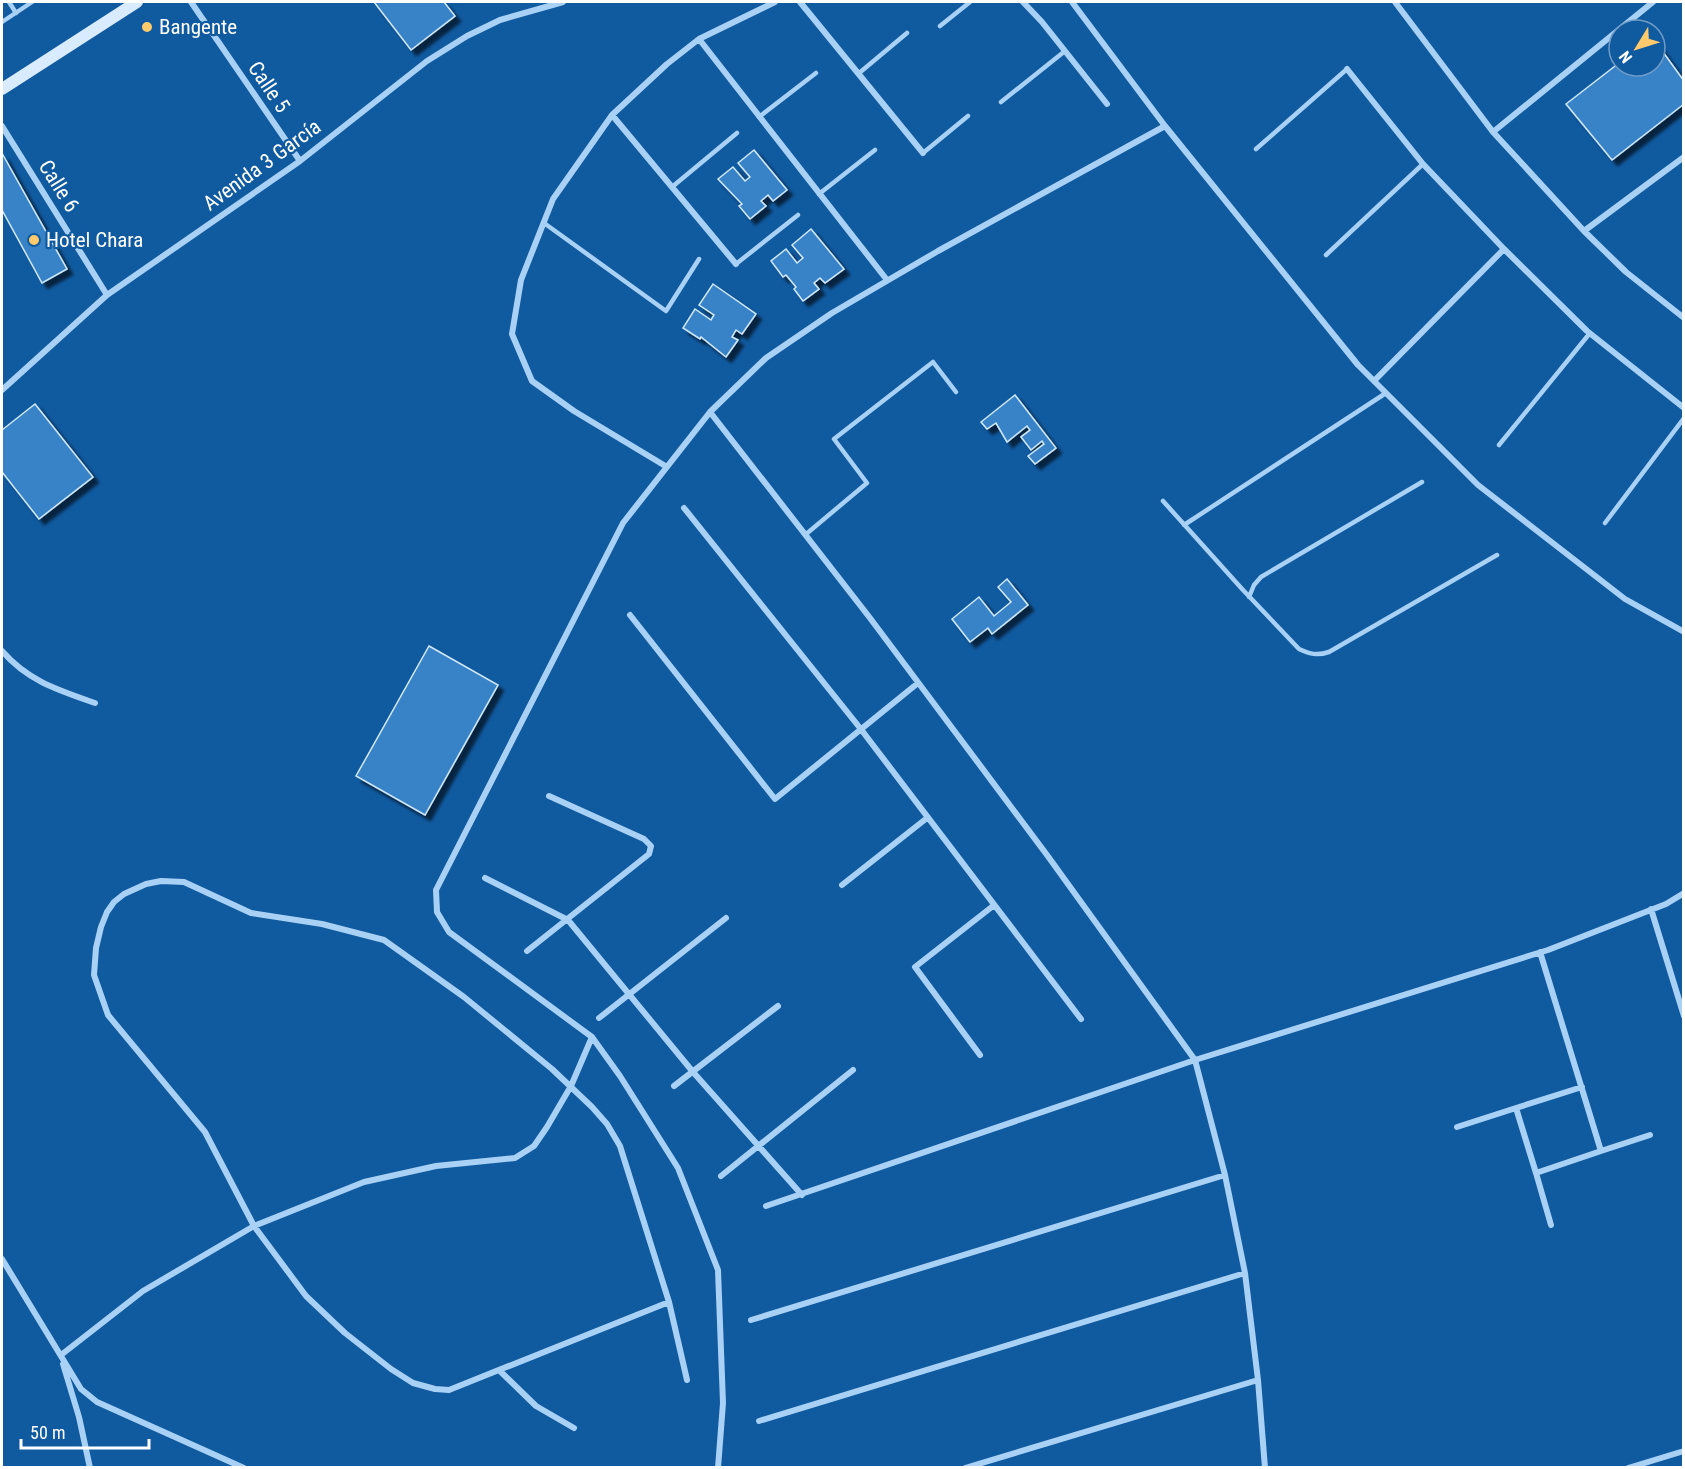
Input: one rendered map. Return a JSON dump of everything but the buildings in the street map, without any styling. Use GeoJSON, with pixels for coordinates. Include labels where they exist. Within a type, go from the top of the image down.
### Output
{"type":"FeatureCollection","features":[{"type":"Feature","properties":{"kind":"street"},"geometry":{"type":"LineString","coordinates":[[2,89],[137,2]]}},
{"type":"Feature","properties":{"kind":"street","name":"Calle 5"},"geometry":{"type":"LineString","coordinates":[[191,2],[300,161]]}},
{"type":"Feature","properties":{"kind":"street","name":"Avenida 3 García"},"geometry":{"type":"LineString","coordinates":[[2,390],[107,295],[300,161],[427,61],[467,36],[500,20],[563,2]]}},
{"type":"Feature","properties":{"kind":"street"},"geometry":{"type":"LineString","coordinates":[[667,467],[574,411],[532,381],[512,334],[521,280],[554,199],[612,115],[667,64],[699,39],[775,2]]}},
{"type":"Feature","properties":{"kind":"street"},"geometry":{"type":"LineString","coordinates":[[800,2],[922,153]]}},
{"type":"Feature","properties":{"kind":"street"},"geometry":{"type":"LineString","coordinates":[[1023,2],[1107,104]]}},
{"type":"Feature","properties":{"kind":"street"},"geometry":{"type":"LineString","coordinates":[[1072,2],[1165,126],[1358,365],[1478,485],[1625,599],[1683,632]]}},
{"type":"Feature","properties":{"kind":"street"},"geometry":{"type":"LineString","coordinates":[[1395,2],[1493,132],[1584,231],[1626,272],[1683,318]]}},
{"type":"Feature","properties":{"kind":"street"},"geometry":{"type":"LineString","coordinates":[[1493,132],[1653,2]]}},
{"type":"Feature","properties":{"kind":"street"},"geometry":{"type":"LineString","coordinates":[[699,39],[887,280]]}},
{"type":"Feature","properties":{"kind":"street"},"geometry":{"type":"LineString","coordinates":[[1347,69],[1423,164],[1504,249],[1590,333],[1683,408]]}},
{"type":"Feature","properties":{"kind":"street"},"geometry":{"type":"LineString","coordinates":[[612,115],[736,264]]}},
{"type":"Feature","properties":{"kind":"street","name":"Calle 6"},"geometry":{"type":"LineString","coordinates":[[2,126],[107,295]]}},
{"type":"Feature","properties":{"kind":"street"},"geometry":{"type":"LineString","coordinates":[[718,1467],[723,1403],[718,1269],[678,1168],[620,1076],[592,1037],[449,932],[437,912],[436,890],[623,523],[710,412],[765,358],[832,313],[887,280],[1165,126]]}},
{"type":"Feature","properties":{"kind":"street"},"geometry":{"type":"LineString","coordinates":[[1584,231],[1683,157]]}},
{"type":"Feature","properties":{"kind":"street"},"geometry":{"type":"LineString","coordinates":[[1374,381],[1504,249]]}},
{"type":"Feature","properties":{"kind":"street"},"geometry":{"type":"LineString","coordinates":[[710,412],[918,683],[1195,1060],[1225,1174],[1245,1273],[1258,1380],[1265,1467]]}},
{"type":"Feature","properties":{"kind":"street"},"geometry":{"type":"LineString","coordinates":[[684,508],[860,728],[1081,1019]]}},
{"type":"Feature","properties":{"kind":"street"},"geometry":{"type":"LineString","coordinates":[[630,615],[775,799],[918,683]]}},
{"type":"Feature","properties":{"kind":"street"},"geometry":{"type":"LineString","coordinates":[[2,651],[15,667],[46,686],[95,703]]}},
{"type":"Feature","properties":{"kind":"street"},"geometry":{"type":"LineString","coordinates":[[527,951],[649,854],[651,846],[644,839],[549,796]]}},
{"type":"Feature","properties":{"kind":"street"},"geometry":{"type":"LineString","coordinates":[[842,885],[927,818]]}},
{"type":"Feature","properties":{"kind":"street"},"geometry":{"type":"LineString","coordinates":[[484,878],[568,920],[693,1072],[802,1196]]}},
{"type":"Feature","properties":{"kind":"street"},"geometry":{"type":"LineString","coordinates":[[669,1302],[449,1390],[413,1383],[391,1369],[337,1326],[306,1296],[254,1226],[205,1132],[108,1015],[94,975],[96,948],[101,927],[114,902],[137,887],[161,881],[184,882],[251,913],[322,924],[384,940],[464,997],[571,1086],[607,1124],[620,1146],[669,1302],[687,1380]]}},
{"type":"Feature","properties":{"kind":"street"},"geometry":{"type":"LineString","coordinates":[[766,1206],[802,1196],[1195,1060],[1540,952],[1651,909],[1683,893]]}},
{"type":"Feature","properties":{"kind":"street"},"geometry":{"type":"LineString","coordinates":[[980,1055],[915,967],[993,906]]}},
{"type":"Feature","properties":{"kind":"street"},"geometry":{"type":"LineString","coordinates":[[1651,909],[1683,1016]]}},
{"type":"Feature","properties":{"kind":"street"},"geometry":{"type":"LineString","coordinates":[[599,1018],[726,918]]}},
{"type":"Feature","properties":{"kind":"street"},"geometry":{"type":"LineString","coordinates":[[1540,952],[1601,1150]]}},
{"type":"Feature","properties":{"kind":"street"},"geometry":{"type":"LineString","coordinates":[[674,1086],[778,1006]]}},
{"type":"Feature","properties":{"kind":"street"},"geometry":{"type":"LineString","coordinates":[[61,1355],[143,1291],[254,1226],[364,1182],[436,1166],[515,1158],[534,1146],[571,1086],[592,1037]]}},
{"type":"Feature","properties":{"kind":"street"},"geometry":{"type":"LineString","coordinates":[[722,1176],[853,1070]]}},
{"type":"Feature","properties":{"kind":"street"},"geometry":{"type":"LineString","coordinates":[[1458,1127],[1582,1087]]}},
{"type":"Feature","properties":{"kind":"street"},"geometry":{"type":"LineString","coordinates":[[1515,1108],[1551,1225]]}},
{"type":"Feature","properties":{"kind":"street"},"geometry":{"type":"LineString","coordinates":[[1536,1173],[1601,1150],[1650,1136]]}},
{"type":"Feature","properties":{"kind":"street"},"geometry":{"type":"LineString","coordinates":[[751,1320],[1225,1174]]}},
{"type":"Feature","properties":{"kind":"street"},"geometry":{"type":"LineString","coordinates":[[2,1259],[81,1389],[97,1402],[243,1467]]}},
{"type":"Feature","properties":{"kind":"street"},"geometry":{"type":"LineString","coordinates":[[759,1421],[1245,1273]]}},
{"type":"Feature","properties":{"kind":"street"},"geometry":{"type":"LineString","coordinates":[[61,1355],[79,1417],[90,1467]]}},
{"type":"Feature","properties":{"kind":"street"},"geometry":{"type":"LineString","coordinates":[[500,1371],[536,1406],[574,1428]]}},
{"type":"Feature","properties":{"kind":"street"},"geometry":{"type":"LineString","coordinates":[[964,1467],[1258,1380]]}},
{"type":"Feature","properties":{"kind":"street"},"geometry":{"type":"LineString","coordinates":[[1628,1467],[1683,1450]]}},
{"type":"Feature","properties":{"kind":"lane"},"geometry":{"type":"LineString","coordinates":[[9,2],[16,13]]}},
{"type":"Feature","properties":{"kind":"lane"},"geometry":{"type":"LineString","coordinates":[[2,22],[32,2]]}},
{"type":"Feature","properties":{"kind":"lane"},"geometry":{"type":"LineString","coordinates":[[940,26],[970,2]]}},
{"type":"Feature","properties":{"kind":"lane"},"geometry":{"type":"LineString","coordinates":[[858,74],[907,33]]}},
{"type":"Feature","properties":{"kind":"lane"},"geometry":{"type":"LineString","coordinates":[[1001,102],[1065,51]]}},
{"type":"Feature","properties":{"kind":"lane"},"geometry":{"type":"LineString","coordinates":[[1256,149],[1347,69]]}},
{"type":"Feature","properties":{"kind":"lane"},"geometry":{"type":"LineString","coordinates":[[759,117],[816,73]]}},
{"type":"Feature","properties":{"kind":"lane"},"geometry":{"type":"LineString","coordinates":[[922,153],[968,116]]}},
{"type":"Feature","properties":{"kind":"lane"},"geometry":{"type":"LineString","coordinates":[[672,187],[737,133]]}},
{"type":"Feature","properties":{"kind":"lane"},"geometry":{"type":"LineString","coordinates":[[819,194],[875,150]]}},
{"type":"Feature","properties":{"kind":"lane"},"geometry":{"type":"LineString","coordinates":[[1326,255],[1423,164]]}},
{"type":"Feature","properties":{"kind":"lane"},"geometry":{"type":"LineString","coordinates":[[736,264],[798,215]]}},
{"type":"Feature","properties":{"kind":"lane"},"geometry":{"type":"LineString","coordinates":[[544,223],[666,311],[699,259]]}},
{"type":"Feature","properties":{"kind":"lane"},"geometry":{"type":"LineString","coordinates":[[1499,445],[1590,333]]}},
{"type":"Feature","properties":{"kind":"lane"},"geometry":{"type":"LineString","coordinates":[[805,535],[867,483],[834,438],[933,362],[956,392]]}},
{"type":"Feature","properties":{"kind":"lane"},"geometry":{"type":"LineString","coordinates":[[1184,525],[1386,393]]}},
{"type":"Feature","properties":{"kind":"lane"},"geometry":{"type":"LineString","coordinates":[[1605,523],[1683,418]]}},
{"type":"Feature","properties":{"kind":"lane"},"geometry":{"type":"LineString","coordinates":[[1250,597],[1254,585],[1261,577],[1422,482]]}},
{"type":"Feature","properties":{"kind":"lane"},"geometry":{"type":"LineString","coordinates":[[1163,501],[1299,649],[1309,654],[1319,655],[1329,652],[1497,555]]}},
{"type":"Feature","properties":{"kind":"place","name":"Bangente"},"geometry":{"type":"Point","coordinates":[147,27]}},
{"type":"Feature","properties":{"kind":"place","name":"Hotel Chara"},"geometry":{"type":"Point","coordinates":[34,240]}}]}
